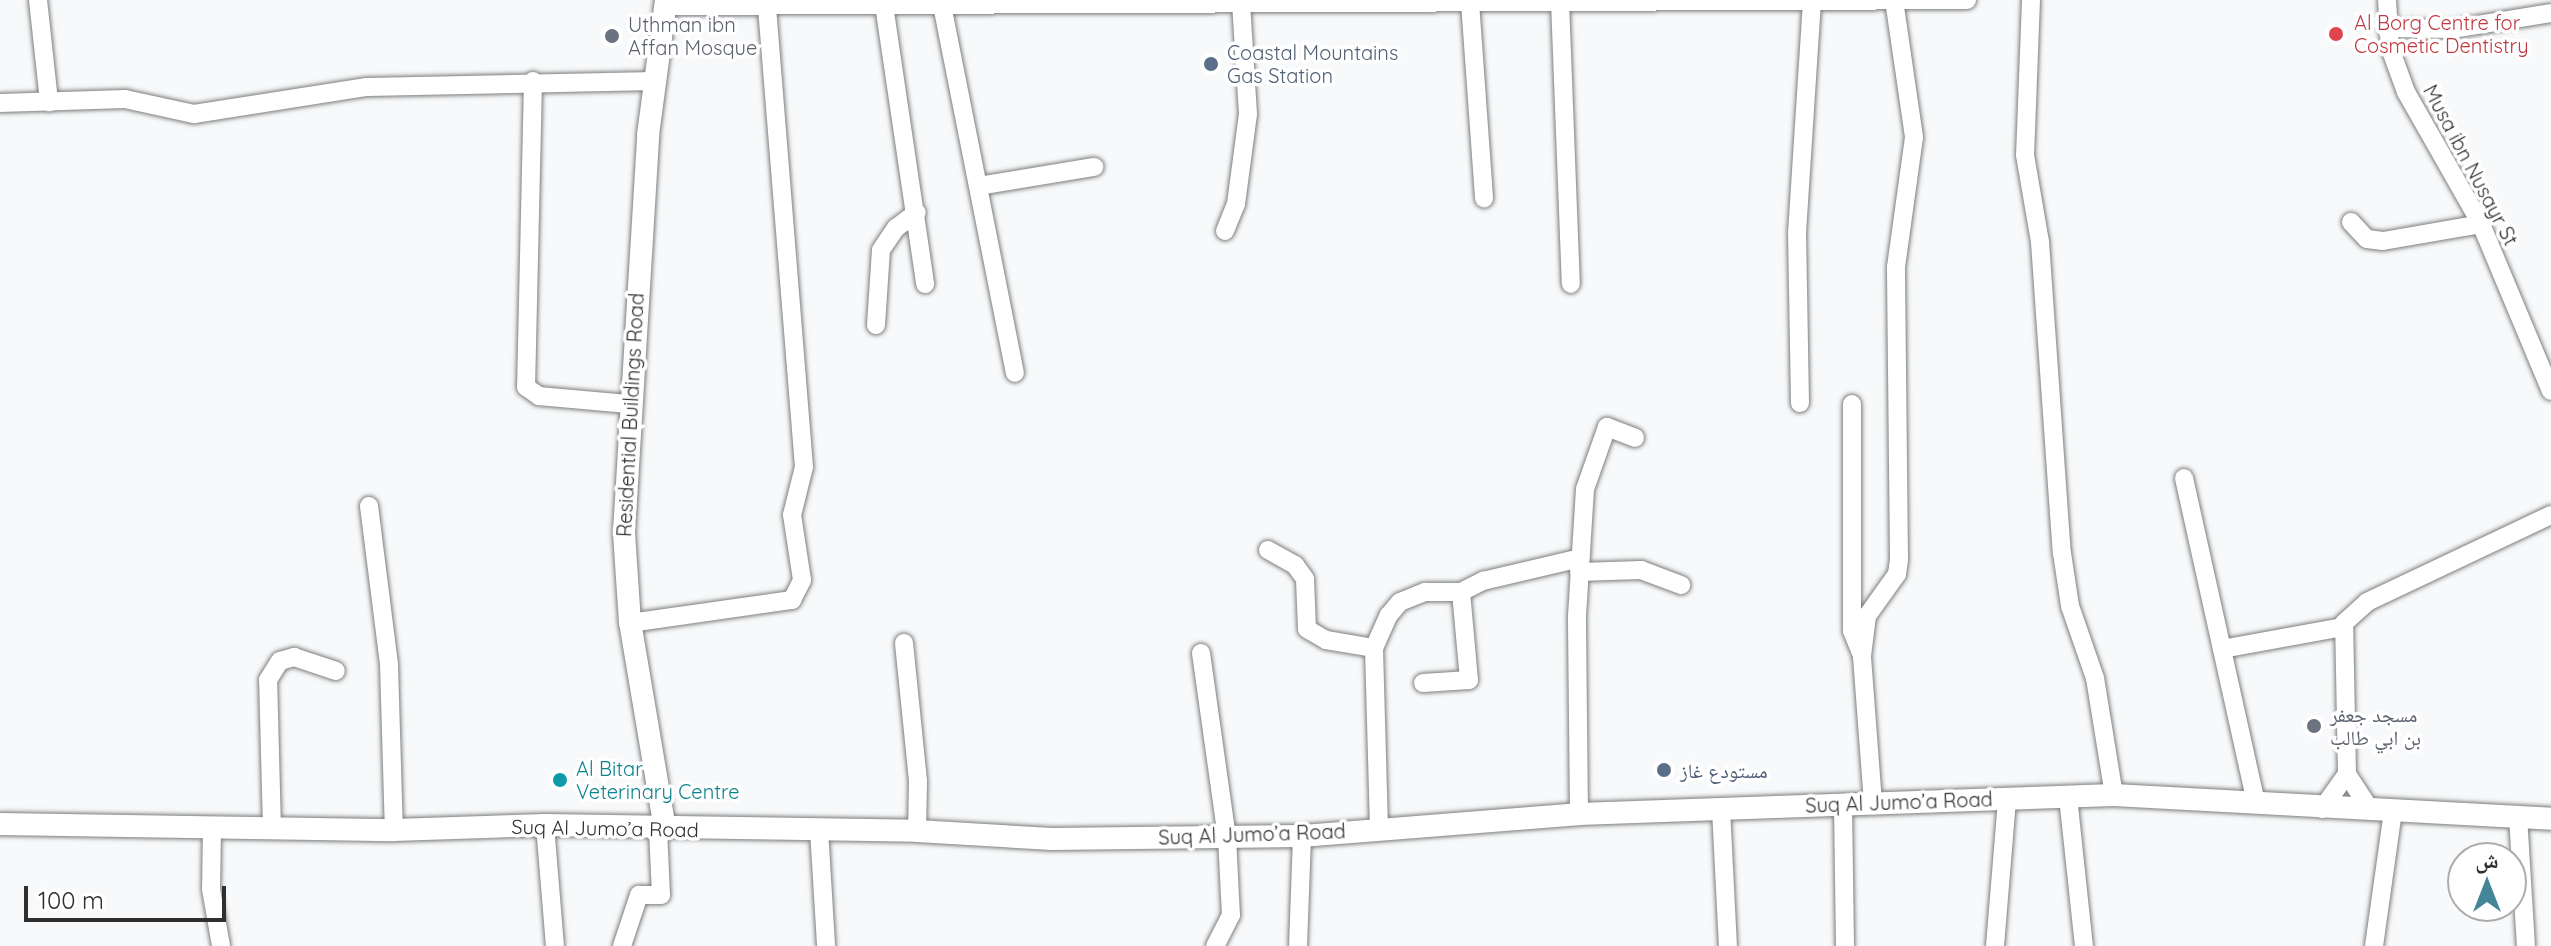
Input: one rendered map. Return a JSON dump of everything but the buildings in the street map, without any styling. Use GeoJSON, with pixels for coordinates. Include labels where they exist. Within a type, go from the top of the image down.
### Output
{"type":"FeatureCollection","features":[{"type":"Feature","properties":{"kind":"main road","name":"Residential Buildings Road"},"geometry":{"type":"LineString","coordinates":[[662,829],[630,623],[624,532],[628,404],[655,81],[666,3]]}},
{"type":"Feature","properties":{"kind":"main road","name":"Suq Al Jumo’a Road"},"geometry":{"type":"LineString","coordinates":[[0,824],[394,830],[545,825],[917,831],[1052,839],[1302,836],[1579,814],[2114,795],[2322,809],[2551,819]]}},
{"type":"Feature","properties":{"kind":"street"},"geometry":{"type":"LineString","coordinates":[[38,0],[49,102]]}},
{"type":"Feature","properties":{"kind":"street"},"geometry":{"type":"LineString","coordinates":[[1873,803],[1862,656],[1867,616],[1897,574],[1899,559],[1896,267],[1914,137],[1894,0]]}},
{"type":"Feature","properties":{"kind":"street"},"geometry":{"type":"LineString","coordinates":[[666,3],[767,6],[1967,0]]}},
{"type":"Feature","properties":{"kind":"street"},"geometry":{"type":"LineString","coordinates":[[2031,0],[2025,155],[2040,242],[2062,553],[2070,606],[2095,678],[2114,795]]}},
{"type":"Feature","properties":{"kind":"street","name":"Musa ibn Nusayr St"},"geometry":{"type":"LineString","coordinates":[[2387,0],[2387,28],[2406,92],[2481,224],[2551,391]]}},
{"type":"Feature","properties":{"kind":"street"},"geometry":{"type":"LineString","coordinates":[[1800,403],[1797,233],[1812,1]]}},
{"type":"Feature","properties":{"kind":"street"},"geometry":{"type":"LineString","coordinates":[[1225,231],[1236,204],[1248,114],[1241,2]]}},
{"type":"Feature","properties":{"kind":"street"},"geometry":{"type":"LineString","coordinates":[[1470,2],[1484,199]]}},
{"type":"Feature","properties":{"kind":"street"},"geometry":{"type":"LineString","coordinates":[[1560,2],[1571,284]]}},
{"type":"Feature","properties":{"kind":"street"},"geometry":{"type":"LineString","coordinates":[[884,5],[917,212],[925,284]]}},
{"type":"Feature","properties":{"kind":"street"},"geometry":{"type":"LineString","coordinates":[[942,5],[1015,373]]}},
{"type":"Feature","properties":{"kind":"street"},"geometry":{"type":"LineString","coordinates":[[630,623],[792,600],[802,580],[792,515],[804,467],[767,6]]}},
{"type":"Feature","properties":{"kind":"street"},"geometry":{"type":"LineString","coordinates":[[2387,28],[2463,29],[2551,13]]}},
{"type":"Feature","properties":{"kind":"street"},"geometry":{"type":"LineString","coordinates":[[533,81],[526,387],[539,396],[628,404]]}},
{"type":"Feature","properties":{"kind":"street"},"geometry":{"type":"LineString","coordinates":[[0,103],[125,99],[194,114],[367,87],[533,81],[655,81]]}},
{"type":"Feature","properties":{"kind":"street"},"geometry":{"type":"LineString","coordinates":[[979,186],[1094,167]]}},
{"type":"Feature","properties":{"kind":"street"},"geometry":{"type":"LineString","coordinates":[[876,325],[881,250],[896,228],[917,212]]}},
{"type":"Feature","properties":{"kind":"street"},"geometry":{"type":"LineString","coordinates":[[2351,222],[2367,239],[2383,241],[2481,224]]}},
{"type":"Feature","properties":{"kind":"street"},"geometry":{"type":"LineString","coordinates":[[1852,404],[1852,631],[1862,656]]}},
{"type":"Feature","properties":{"kind":"street"},"geometry":{"type":"LineString","coordinates":[[1579,814],[1580,565],[1585,489],[1594,454],[1607,427],[1635,438]]}},
{"type":"Feature","properties":{"kind":"street"},"geometry":{"type":"LineString","coordinates":[[2184,478],[2256,804]]}},
{"type":"Feature","properties":{"kind":"street"},"geometry":{"type":"LineString","coordinates":[[369,506],[389,665],[394,830]]}},
{"type":"Feature","properties":{"kind":"street"},"geometry":{"type":"LineString","coordinates":[[2222,649],[2343,627],[2367,602],[2551,515]]}},
{"type":"Feature","properties":{"kind":"street"},"geometry":{"type":"LineString","coordinates":[[1268,550],[1295,565],[1305,579],[1307,629],[1326,640],[1374,648]]}},
{"type":"Feature","properties":{"kind":"street"},"geometry":{"type":"LineString","coordinates":[[1379,828],[1374,648],[1400,602],[1425,592],[1461,592],[1483,581],[1580,565],[1641,570],[1681,585]]}},
{"type":"Feature","properties":{"kind":"street"},"geometry":{"type":"LineString","coordinates":[[1423,683],[1469,680],[1461,592]]}},
{"type":"Feature","properties":{"kind":"street"},"geometry":{"type":"LineString","coordinates":[[2322,809],[2347,774],[2343,627]]}},
{"type":"Feature","properties":{"kind":"street"},"geometry":{"type":"LineString","coordinates":[[904,643],[918,781],[917,831]]}},
{"type":"Feature","properties":{"kind":"street"},"geometry":{"type":"LineString","coordinates":[[1201,653],[1227,837],[1231,915],[1215,946]]}},
{"type":"Feature","properties":{"kind":"street"},"geometry":{"type":"LineString","coordinates":[[272,829],[268,680],[280,661],[294,657],[336,671]]}},
{"type":"Feature","properties":{"kind":"street"},"geometry":{"type":"LineString","coordinates":[[2347,774],[2382,811],[2374,946]]}},
{"type":"Feature","properties":{"kind":"street"},"geometry":{"type":"LineString","coordinates":[[2068,797],[2084,946]]}},
{"type":"Feature","properties":{"kind":"street"},"geometry":{"type":"LineString","coordinates":[[1995,946],[2007,799]]}},
{"type":"Feature","properties":{"kind":"street"},"geometry":{"type":"LineString","coordinates":[[1843,804],[1845,946]]}},
{"type":"Feature","properties":{"kind":"street"},"geometry":{"type":"LineString","coordinates":[[1721,809],[1728,946]]}},
{"type":"Feature","properties":{"kind":"street"},"geometry":{"type":"LineString","coordinates":[[2518,816],[2526,946]]}},
{"type":"Feature","properties":{"kind":"street"},"geometry":{"type":"LineString","coordinates":[[545,825],[555,946]]}},
{"type":"Feature","properties":{"kind":"street"},"geometry":{"type":"LineString","coordinates":[[212,828],[211,889],[221,946]]}},
{"type":"Feature","properties":{"kind":"street"},"geometry":{"type":"LineString","coordinates":[[622,946],[639,895],[661,895],[662,829]]}},
{"type":"Feature","properties":{"kind":"street"},"geometry":{"type":"LineString","coordinates":[[819,830],[826,946]]}},
{"type":"Feature","properties":{"kind":"street"},"geometry":{"type":"LineString","coordinates":[[1298,946],[1302,836]]}},
{"type":"Feature","properties":{"kind":"place","name":"Al Borg Centre for Cosmetic Dentistry"},"geometry":{"type":"Point","coordinates":[2336,34]}},
{"type":"Feature","properties":{"kind":"place","name":"Uthman ibn Affan Mosque"},"geometry":{"type":"Point","coordinates":[612,36]}},
{"type":"Feature","properties":{"kind":"place","name":"Coastal Mountains Gas Station"},"geometry":{"type":"Point","coordinates":[1211,64]}},
{"type":"Feature","properties":{"kind":"place","name":"مسجد جعفر بن ابي طالب"},"geometry":{"type":"Point","coordinates":[2314,726]}},
{"type":"Feature","properties":{"kind":"place","name":"مستودع غاز"},"geometry":{"type":"Point","coordinates":[1664,770]}},
{"type":"Feature","properties":{"kind":"place","name":"Al Bitar Veterinary Centre"},"geometry":{"type":"Point","coordinates":[560,780]}}]}
